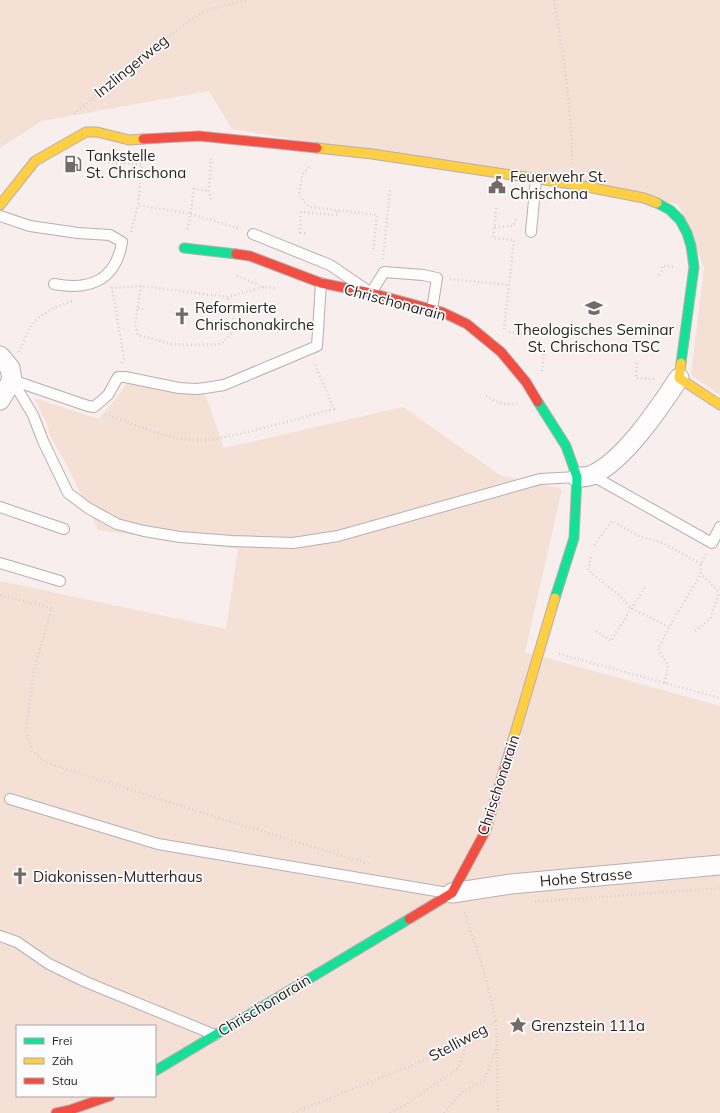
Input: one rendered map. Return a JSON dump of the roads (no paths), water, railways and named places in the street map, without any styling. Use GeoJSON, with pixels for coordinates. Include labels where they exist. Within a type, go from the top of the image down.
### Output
{"type":"FeatureCollection","features":[{"type":"Feature","properties":{"kind":"street"},"geometry":{"type":"LineString","coordinates":[[0,205],[35,161],[86,132],[97,132],[129,140],[199,136],[372,154],[572,184],[644,198],[658,203],[670,210],[680,220],[687,233],[691,246],[694,268],[679,378],[661,406],[621,454],[610,464],[584,476]]}},
{"type":"Feature","properties":{"kind":"street","name":"Chrischonarain"},"geometry":{"type":"LineString","coordinates":[[156,1070],[452,893],[486,830],[539,649],[574,538],[584,476],[529,388],[502,352],[467,324],[432,309],[371,293],[321,283],[250,256],[184,248]]}},
{"type":"Feature","properties":{"kind":"street"},"geometry":{"type":"LineString","coordinates":[[0,400],[8,368]]}},
{"type":"Feature","properties":{"kind":"street"},"geometry":{"type":"LineString","coordinates":[[679,378],[720,405]]}},
{"type":"Feature","properties":{"kind":"street","name":"Hohe Strasse"},"geometry":{"type":"LineString","coordinates":[[452,893],[511,884],[720,865]]}},
{"type":"Feature","properties":{"kind":"street"},"geometry":{"type":"LineString","coordinates":[[56,1113],[70,1110],[107,1097]]}},
{"type":"Feature","properties":{"kind":"lane"},"geometry":{"type":"LineString","coordinates":[[531,232],[536,179]]}},
{"type":"Feature","properties":{"kind":"lane"},"geometry":{"type":"LineString","coordinates":[[0,216],[30,226],[110,236],[122,242],[120,256],[108,274],[89,285],[66,287],[54,284]]}},
{"type":"Feature","properties":{"kind":"lane"},"geometry":{"type":"LineString","coordinates":[[253,234],[330,265],[371,293],[384,272],[423,275],[437,278],[432,309]]}},
{"type":"Feature","properties":{"kind":"lane"},"geometry":{"type":"LineString","coordinates":[[8,368],[88,406],[94,406],[108,395],[118,378],[136,379],[179,388],[197,389],[224,385],[317,346],[321,283]]}},
{"type":"Feature","properties":{"kind":"lane"},"geometry":{"type":"LineString","coordinates":[[8,368],[33,414],[43,441],[68,493],[88,508],[117,524],[144,531],[180,537],[232,542],[293,543],[338,536],[540,479],[584,476],[715,545],[720,527]]}},
{"type":"Feature","properties":{"kind":"lane"},"geometry":{"type":"LineString","coordinates":[[0,507],[64,528]]}},
{"type":"Feature","properties":{"kind":"lane"},"geometry":{"type":"LineString","coordinates":[[0,562],[60,581]]}},
{"type":"Feature","properties":{"kind":"lane"},"geometry":{"type":"LineString","coordinates":[[10,799],[158,844],[452,893]]}},
{"type":"Feature","properties":{"kind":"lane"},"geometry":{"type":"LineString","coordinates":[[0,936],[17,942],[49,964],[86,982],[215,1035]]}},
{"type":"Feature","properties":{"kind":"place","name":"Tankstelle St. Chrischona"},"geometry":{"type":"Point","coordinates":[73,164]}},
{"type":"Feature","properties":{"kind":"place","name":"Feuerwehr St. Chrischona"},"geometry":{"type":"Point","coordinates":[497,185]}},
{"type":"Feature","properties":{"kind":"place","name":"Theologisches Seminar St. Chrischona TSC"},"geometry":{"type":"Point","coordinates":[594,308]}},
{"type":"Feature","properties":{"kind":"place","name":"Reformierte Chrischonakirche"},"geometry":{"type":"Point","coordinates":[182,316]}},
{"type":"Feature","properties":{"kind":"place","name":"Diakonissen-Mutterhaus"},"geometry":{"type":"Point","coordinates":[20,876]}},
{"type":"Feature","properties":{"kind":"place","name":"Grenzstein 111a"},"geometry":{"type":"Point","coordinates":[518,1025]}}]}
